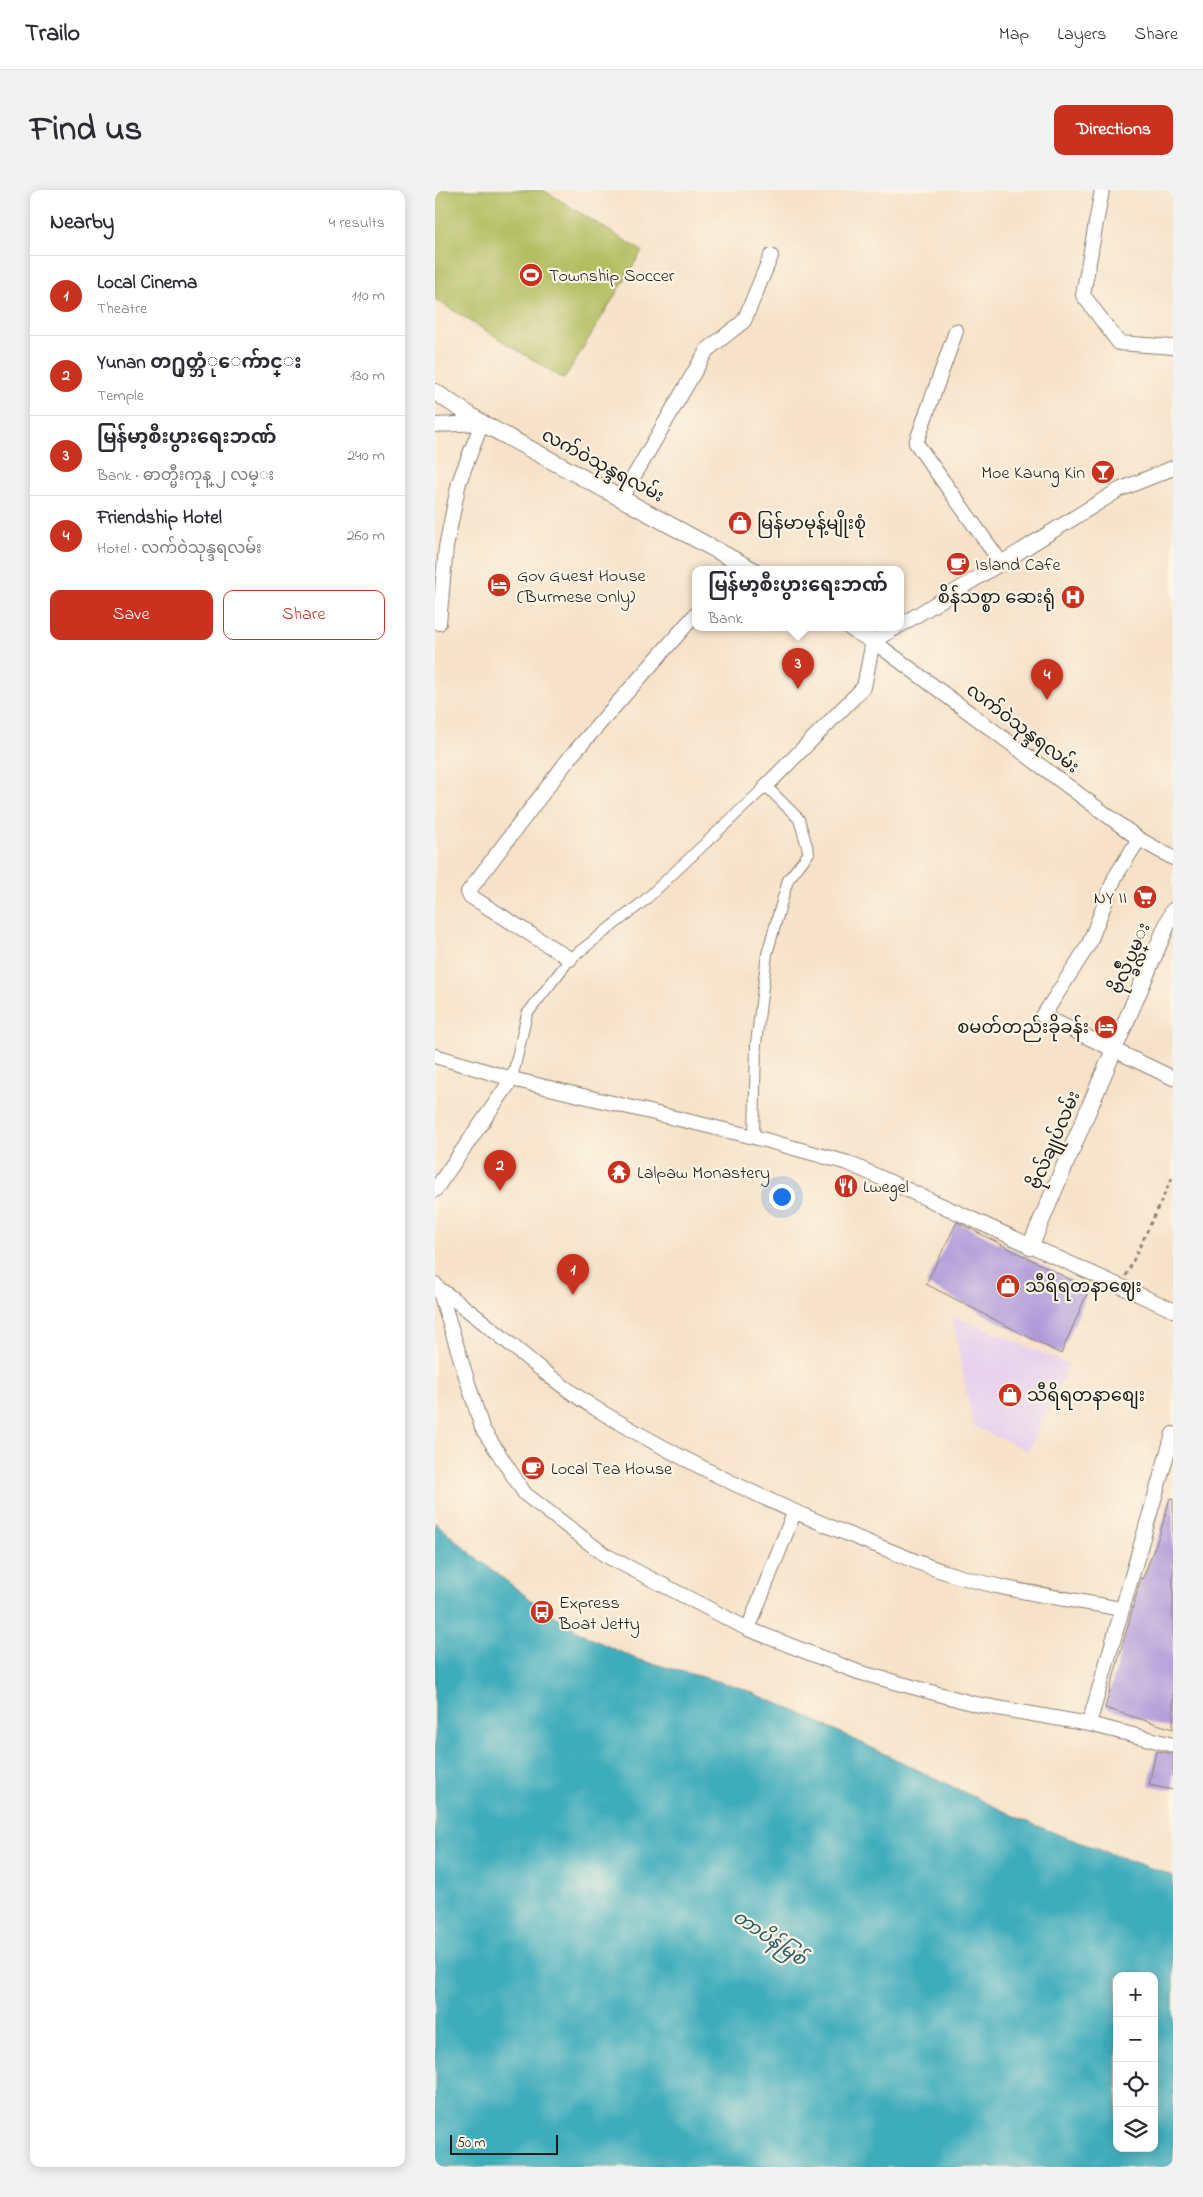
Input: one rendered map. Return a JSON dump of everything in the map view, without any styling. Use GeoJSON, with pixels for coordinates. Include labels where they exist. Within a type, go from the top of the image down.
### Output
{"type":"FeatureCollection","features":[{"type":"Feature","properties":{"kind":"street"},"geometry":{"type":"LineString","coordinates":[[1102,190],[1083,295],[1119,342],[1173,347]]}},
{"type":"Feature","properties":{"kind":"street"},"geometry":{"type":"LineString","coordinates":[[622,497],[707,350],[743,321],[771,256]]}},
{"type":"Feature","properties":{"kind":"street"},"geometry":{"type":"LineString","coordinates":[[956,331],[916,443],[1002,564]]}},
{"type":"Feature","properties":{"kind":"street","name":"လက်ဝဲသုန္ဒရလမ်း"},"geometry":{"type":"LineString","coordinates":[[435,392],[482,424],[622,497],[740,566]]}},
{"type":"Feature","properties":{"kind":"street"},"geometry":{"type":"LineString","coordinates":[[435,425],[482,424],[459,482],[446,547],[439,623]]}},
{"type":"Feature","properties":{"kind":"street"},"geometry":{"type":"LineString","coordinates":[[904,623],[1119,490],[1173,468]]}},
{"type":"Feature","properties":{"kind":"street"},"geometry":{"type":"LineString","coordinates":[[570,959],[470,896],[469,892],[571,756],[692,618]]}},
{"type":"Feature","properties":{"kind":"street","name":"လက်ဝဲသုန္ဒရလမ်း"},"geometry":{"type":"LineString","coordinates":[[856,631],[873,641],[1139,839],[1173,858]]}},
{"type":"Feature","properties":{"kind":"street"},"geometry":{"type":"LineString","coordinates":[[435,1190],[512,1079],[527,1014],[570,959],[644,901],[766,786],[864,687],[873,641],[891,631]]}},
{"type":"Feature","properties":{"kind":"street"},"geometry":{"type":"LineString","coordinates":[[755,1137],[756,1044],[767,954],[788,880],[809,852],[799,819],[766,786]]}},
{"type":"Feature","properties":{"kind":"street"},"geometry":{"type":"LineString","coordinates":[[1139,839],[1115,877],[1089,944],[1043,1016],[1173,1078]]}},
{"type":"Feature","properties":{"kind":"street","name":"ဗိုလ္ခ်ဳပ္လမ္း"},"geometry":{"type":"LineString","coordinates":[[1114,1050],[1173,911]]}},
{"type":"Feature","properties":{"kind":"street","name":"ဗိုလ်ချုပ်လမ်း"},"geometry":{"type":"LineString","coordinates":[[1030,1247],[1114,1050]]}},
{"type":"Feature","properties":{"kind":"street"},"geometry":{"type":"LineString","coordinates":[[435,1056],[512,1079],[755,1137],[848,1163],[1030,1247],[1173,1310]]}},
{"type":"Feature","properties":{"kind":"street"},"geometry":{"type":"LineString","coordinates":[[437,1286],[471,1310],[542,1370],[597,1409],[716,1475],[794,1513],[945,1572],[1121,1609]]}},
{"type":"Feature","properties":{"kind":"street"},"geometry":{"type":"LineString","coordinates":[[437,1286],[482,1428],[525,1494],[605,1556],[748,1630],[858,1672],[957,1699],[1089,1724],[1173,1745]]}},
{"type":"Feature","properties":{"kind":"street"},"geometry":{"type":"LineString","coordinates":[[1089,1724],[1121,1609],[1171,1450],[1173,1434]]}},
{"type":"Feature","properties":{"kind":"street"},"geometry":{"type":"LineString","coordinates":[[748,1630],[794,1513]]}},
{"type":"Feature","properties":{"kind":"path"},"geometry":{"type":"LineString","coordinates":[[1121,1286],[1173,1176]]}},
{"type":"Feature","properties":{"kind":"shaded area","name":"သီရိရတနာစျေး"},"geometry":{"type":"Polygon","coordinates":[[[952,1315],[1069,1364],[1028,1451],[973,1426],[952,1315]]]}},
{"type":"Feature","properties":{"kind":"green space","name":"Township Soccer"},"geometry":{"type":"Polygon","coordinates":[[[435,190],[543,190],[642,251],[564,379],[435,299],[435,190]]]}},
{"type":"Feature","properties":{"kind":"water","name":"တာပိန်မြစ်"},"geometry":{"type":"Polygon","coordinates":[[[435,1522],[474,1556],[543,1609],[588,1637],[636,1659],[739,1687],[793,1710],[1016,1817],[1062,1836],[1173,1876],[1173,2167],[435,2167],[435,1522]]]}},
{"type":"Feature","properties":{"kind":"building","name":"သီရိရတနာဈေး"},"geometry":{"type":"Polygon","coordinates":[[[957,1222],[1089,1289],[1061,1354],[926,1284],[957,1222]]]}},
{"type":"Feature","properties":{"kind":"building"},"geometry":{"type":"Polygon","coordinates":[[[1170,1498],[1173,1499],[1173,1729],[1105,1708],[1141,1578],[1143,1578],[1160,1533],[1170,1498]]]}},
{"type":"Feature","properties":{"kind":"building"},"geometry":{"type":"Polygon","coordinates":[[[1156,1751],[1173,1754],[1173,1790],[1149,1785],[1156,1751]]]}},
{"type":"Feature","properties":{"kind":"place","name":"Township Soccer"},"geometry":{"type":"Point","coordinates":[531,275]}},
{"type":"Feature","properties":{"kind":"place","name":"Moe Kaung Kin"},"geometry":{"type":"Point","coordinates":[1103,472]}},
{"type":"Feature","properties":{"kind":"place","name":"မြန်မာမုန့်မျိုးစုံ"},"geometry":{"type":"Point","coordinates":[740,523]}},
{"type":"Feature","properties":{"kind":"place","name":"Island Cafe"},"geometry":{"type":"Point","coordinates":[958,564]}},
{"type":"Feature","properties":{"kind":"place","name":"Gov Guest House (Burmese Only)"},"geometry":{"type":"Point","coordinates":[499,585]}},
{"type":"Feature","properties":{"kind":"place","name":"စိန်သစ္စာ ဆေးရုံ"},"geometry":{"type":"Point","coordinates":[1073,597]}},
{"type":"Feature","properties":{"kind":"place","name":"မြန်မာ့စီးပွားရေးဘဏ်"},"geometry":{"type":"Point","coordinates":[798,689]}},
{"type":"Feature","properties":{"kind":"place","name":"Friendship Hotel"},"geometry":{"type":"Point","coordinates":[1047,700]}},
{"type":"Feature","properties":{"kind":"place","name":"NY II"},"geometry":{"type":"Point","coordinates":[1145,897]}},
{"type":"Feature","properties":{"kind":"place","name":"စမတ်တည်းခိုခန်း"},"geometry":{"type":"Point","coordinates":[1106,1027]}},
{"type":"Feature","properties":{"kind":"place","name":"Lalpaw Monastery"},"geometry":{"type":"Point","coordinates":[619,1172]}},
{"type":"Feature","properties":{"kind":"place","name":"Lwegel"},"geometry":{"type":"Point","coordinates":[846,1186]}},
{"type":"Feature","properties":{"kind":"place","name":"Yunan တ႐ုတ္ဘံုေက်ာင္း"},"geometry":{"type":"Point","coordinates":[500,1191]}},
{"type":"Feature","properties":{"kind":"place","name":"သီရိရတနာဈေး"},"geometry":{"type":"Point","coordinates":[1008,1286]}},
{"type":"Feature","properties":{"kind":"place","name":"Local Cinema"},"geometry":{"type":"Point","coordinates":[573,1295]}},
{"type":"Feature","properties":{"kind":"place","name":"သီရိရတနာစျေး"},"geometry":{"type":"Point","coordinates":[1010,1395]}},
{"type":"Feature","properties":{"kind":"place","name":"Local Tea House"},"geometry":{"type":"Point","coordinates":[533,1468]}},
{"type":"Feature","properties":{"kind":"place","name":"Express Boat Jetty"},"geometry":{"type":"Point","coordinates":[542,1612]}}]}
